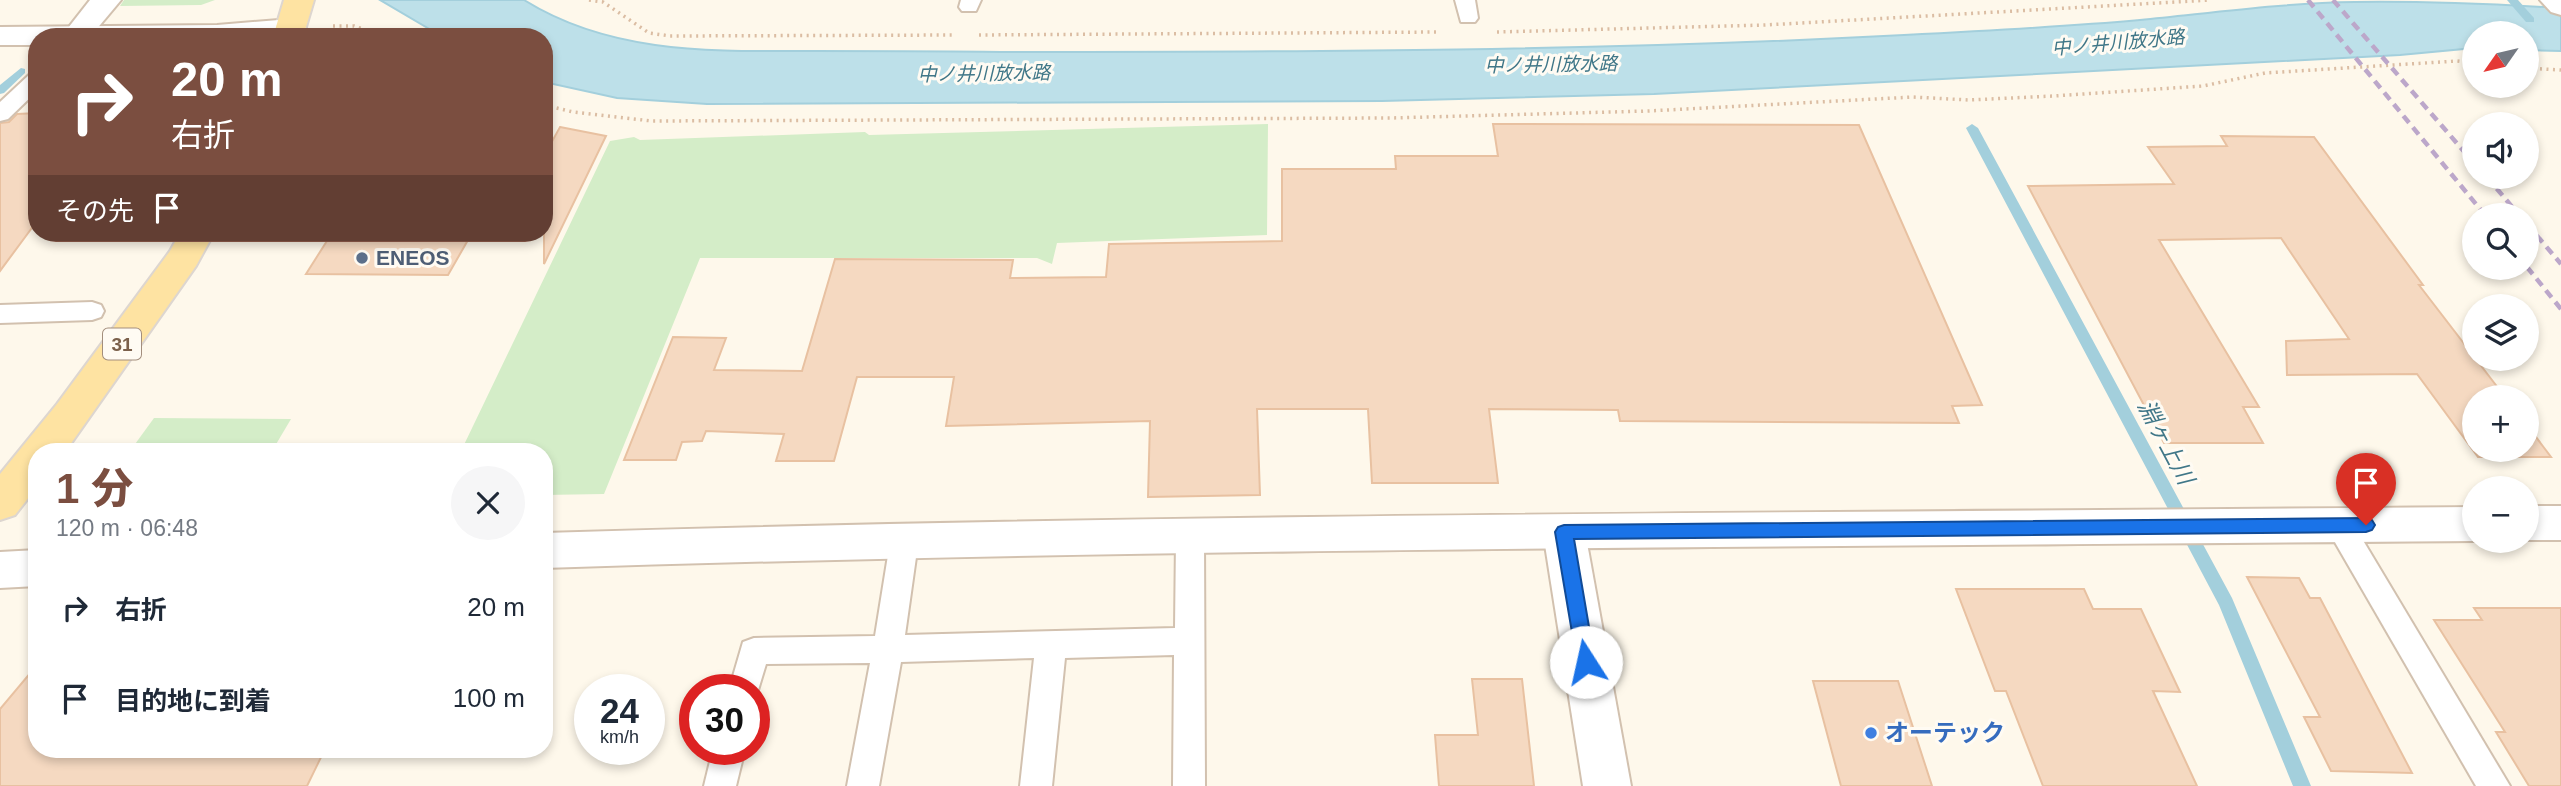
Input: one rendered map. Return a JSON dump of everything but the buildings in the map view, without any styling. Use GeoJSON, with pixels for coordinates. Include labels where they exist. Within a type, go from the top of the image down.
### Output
{"type":"FeatureCollection","features":[{"type":"Feature","properties":{"kind":"main road","name":"31"},"geometry":{"type":"LineString","coordinates":[[49,443],[96,381],[192,242]]}},
{"type":"Feature","properties":{"kind":"main road"},"geometry":{"type":"LineString","coordinates":[[0,503],[28,469]]}},
{"type":"Feature","properties":{"kind":"street"},"geometry":{"type":"LineString","coordinates":[[82,28],[106,0]]}},
{"type":"Feature","properties":{"kind":"street"},"geometry":{"type":"LineString","coordinates":[[2555,0],[2561,6]]}},
{"type":"Feature","properties":{"kind":"street"},"geometry":{"type":"LineString","coordinates":[[255,28],[293,22]]}},
{"type":"Feature","properties":{"kind":"street"},"geometry":{"type":"LineString","coordinates":[[0,36],[28,36]]}},
{"type":"Feature","properties":{"kind":"street"},"geometry":{"type":"LineString","coordinates":[[2539,523],[2561,523]]}},
{"type":"Feature","properties":{"kind":"street"},"geometry":{"type":"LineString","coordinates":[[553,551],[1564,532],[2462,524]]}},
{"type":"Feature","properties":{"kind":"street"},"geometry":{"type":"LineString","coordinates":[[1564,532],[1607,786]]}},
{"type":"Feature","properties":{"kind":"street"},"geometry":{"type":"LineString","coordinates":[[0,570],[28,568]]}},
{"type":"Feature","properties":{"kind":"lane"},"geometry":{"type":"LineString","coordinates":[[0,114],[28,88]]}},
{"type":"Feature","properties":{"kind":"lane"},"geometry":{"type":"LineString","coordinates":[[0,314],[92,311]]}},
{"type":"Feature","properties":{"kind":"lane"},"geometry":{"type":"LineString","coordinates":[[2339,525],[2494,786]]}},
{"type":"Feature","properties":{"kind":"lane"},"geometry":{"type":"LineString","coordinates":[[1188,786],[1189,538]]}},
{"type":"Feature","properties":{"kind":"lane"},"geometry":{"type":"LineString","coordinates":[[863,786],[904,543]]}},
{"type":"Feature","properties":{"kind":"lane"},"geometry":{"type":"LineString","coordinates":[[748,674],[754,651],[1189,641]]}},
{"type":"Feature","properties":{"kind":"lane"},"geometry":{"type":"LineString","coordinates":[[1036,786],[1051,644]]}},
{"type":"Feature","properties":{"kind":"lane"},"geometry":{"type":"LineString","coordinates":[[720,786],[725,765]]}},
{"type":"Feature","properties":{"kind":"path"},"geometry":{"type":"LineString","coordinates":[[589,0],[603,2],[649,33],[670,36],[964,35]]}},
{"type":"Feature","properties":{"kind":"path"},"geometry":{"type":"LineString","coordinates":[[1495,32],[1611,32],[1623,29],[1905,19],[2211,0]]}},
{"type":"Feature","properties":{"kind":"path"},"geometry":{"type":"LineString","coordinates":[[293,22],[360,28]]}},
{"type":"Feature","properties":{"kind":"path"},"geometry":{"type":"LineString","coordinates":[[978,35],[1439,32]]}},
{"type":"Feature","properties":{"kind":"path"},"geometry":{"type":"LineString","coordinates":[[553,107],[652,121],[1390,118],[1648,110],[1913,97],[1969,100],[2053,96],[2203,86],[2265,73],[2462,62]]}},
{"type":"Feature","properties":{"kind":"path"},"geometry":{"type":"LineString","coordinates":[[2539,69],[2561,70]]}},
{"type":"Feature","properties":{"kind":"green space"},"geometry":{"type":"Polygon","coordinates":[[[124,0],[215,0],[201,5],[120,6],[124,0]]]}},
{"type":"Feature","properties":{"kind":"green space"},"geometry":{"type":"Polygon","coordinates":[[[1268,124],[1267,235],[1057,243],[1052,264],[1037,258],[700,258],[604,494],[553,495],[553,443],[465,443],[610,141],[634,137],[640,140],[865,132],[869,135],[1268,124]]]}},
{"type":"Feature","properties":{"kind":"green space"},"geometry":{"type":"Polygon","coordinates":[[[154,418],[291,419],[277,443],[136,443],[154,418]]]}},
{"type":"Feature","properties":{"kind":"water","name":"中ノ井川放水路"},"geometry":{"type":"Polygon","coordinates":[[[380,0],[524,0],[558,18],[592,31],[664,46],[738,51],[1009,52],[1345,51],[1680,44],[2052,27],[2301,4],[2433,2],[2561,8],[2561,51],[2539,50],[2539,21],[2462,21],[2462,49],[2400,55],[1654,94],[1382,101],[707,104],[617,98],[553,84],[553,28],[428,28],[380,0]]]}},
{"type":"Feature","properties":{"kind":"waterway"},"geometry":{"type":"LineString","coordinates":[[2512,0],[2530,20]]}},
{"type":"Feature","properties":{"kind":"waterway"},"geometry":{"type":"LineString","coordinates":[[0,91],[21,71]]}},
{"type":"Feature","properties":{"kind":"waterway","name":"淵ヶ上川"},"geometry":{"type":"LineString","coordinates":[[1972,128],[2226,603],[2302,786]]}},
{"type":"Feature","properties":{"kind":"railway"},"geometry":{"type":"LineString","coordinates":[[2308,0],[2475,203]]}},
{"type":"Feature","properties":{"kind":"railway"},"geometry":{"type":"LineString","coordinates":[[2333,0],[2462,149]]}},
{"type":"Feature","properties":{"kind":"railway"},"geometry":{"type":"LineString","coordinates":[[2497,189],[2509,203]]}},
{"type":"Feature","properties":{"kind":"railway"},"geometry":{"type":"LineString","coordinates":[[2539,238],[2561,264]]}},
{"type":"Feature","properties":{"kind":"railway"},"geometry":{"type":"LineString","coordinates":[[2538,280],[2561,309]]}},
{"type":"Feature","properties":{"kind":"place","name":"ENEOS"},"geometry":{"type":"Point","coordinates":[362,258]}},
{"type":"Feature","properties":{"kind":"place","name":"オーテック"},"geometry":{"type":"Point","coordinates":[1871,733]}},
{"type":"Feature","properties":{"kind":"route"},"geometry":{"type":"LineString","coordinates":[[1586,662],[1564,532],[2366,525]]}}]}
